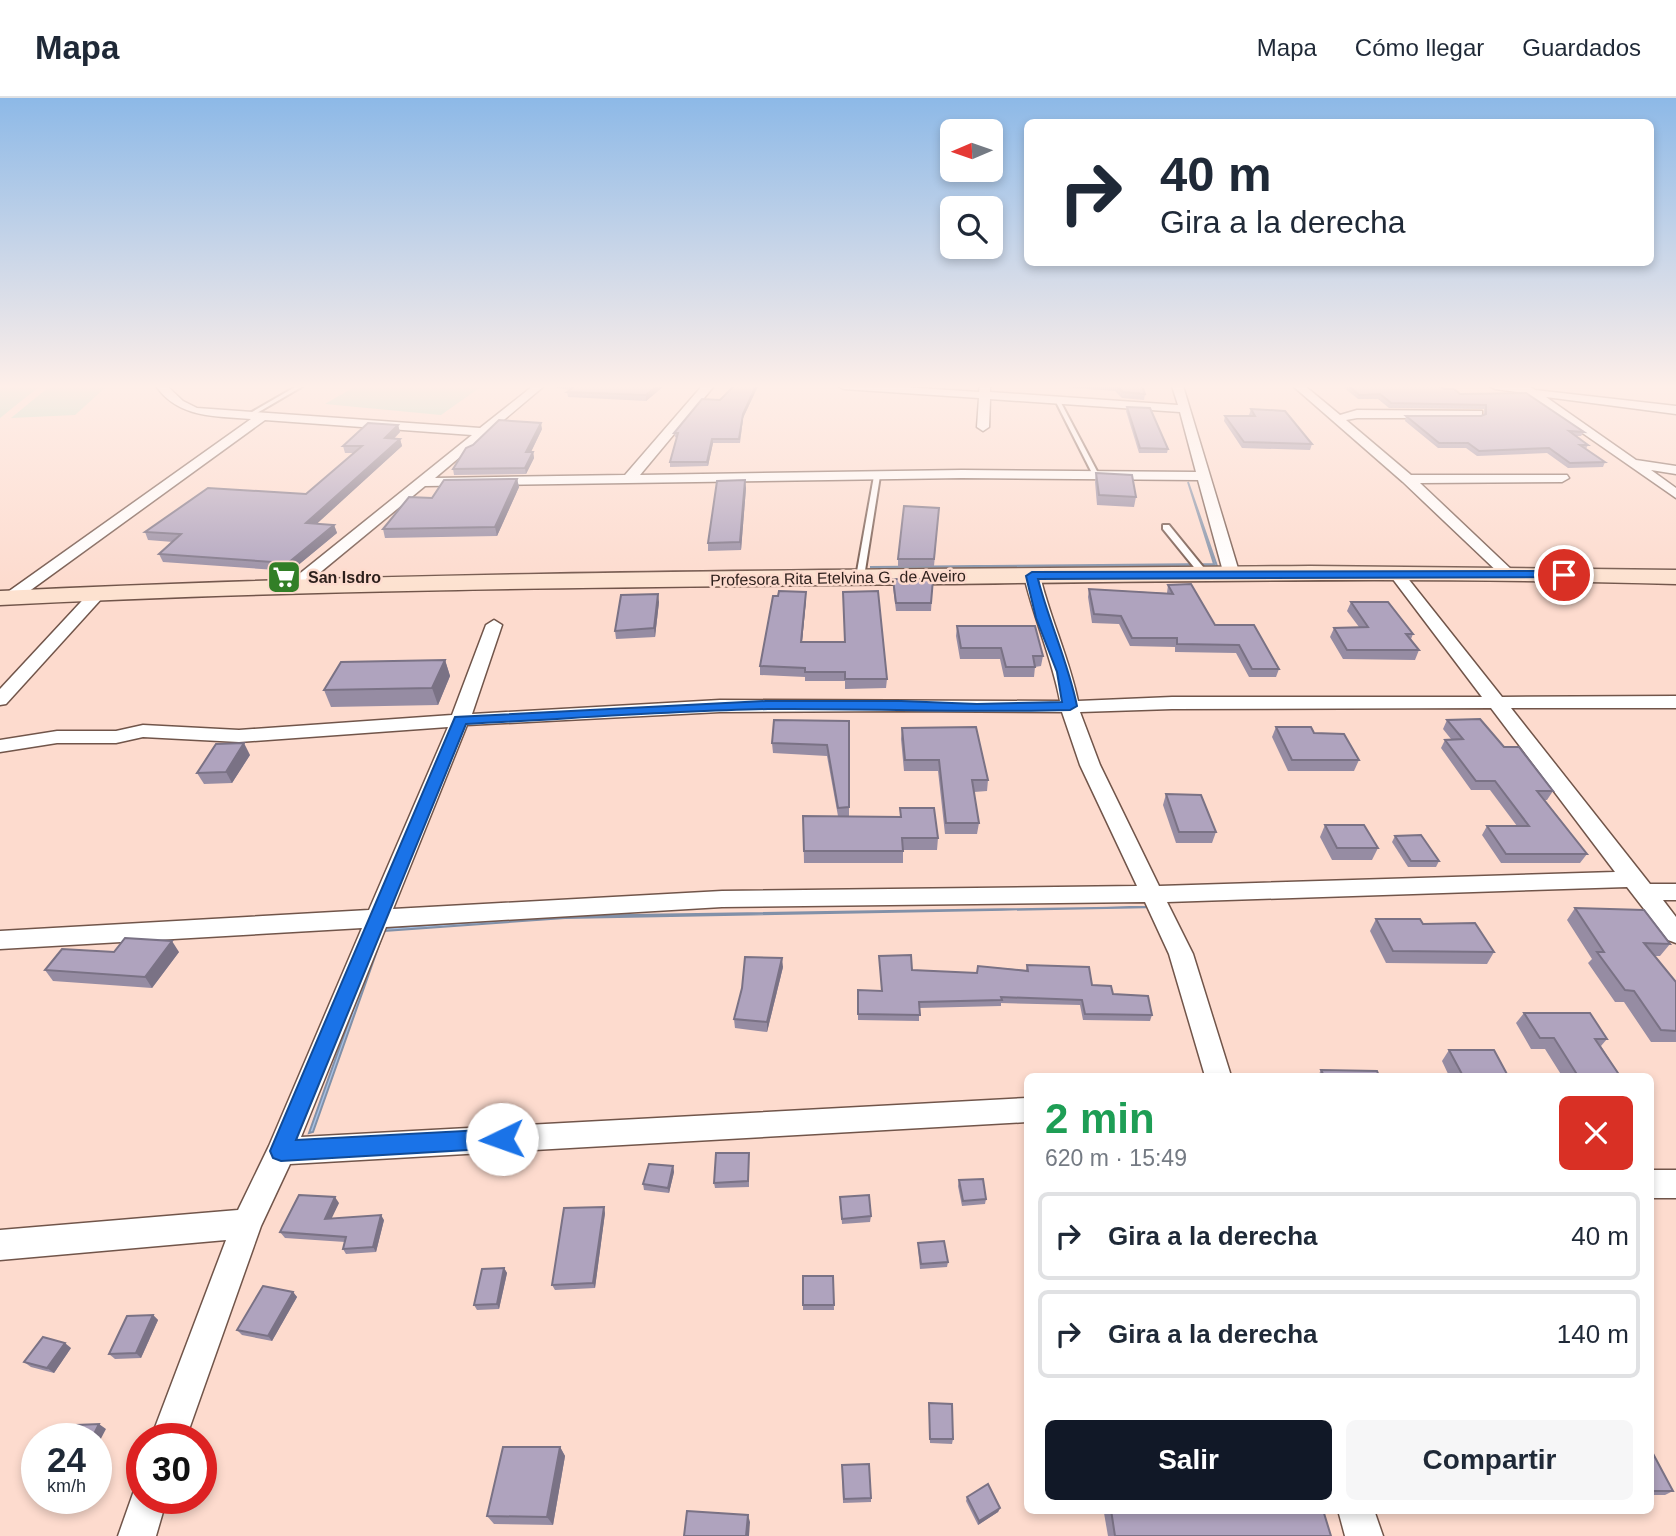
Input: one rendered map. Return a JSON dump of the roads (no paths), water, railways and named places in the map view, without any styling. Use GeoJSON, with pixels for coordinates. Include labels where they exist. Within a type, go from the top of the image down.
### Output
{"type":"FeatureCollection","features":[{"type":"Feature","properties":{"kind":"street"},"geometry":{"type":"LineString","coordinates":[[5,597],[204,453]]}},
{"type":"Feature","properties":{"kind":"street"},"geometry":{"type":"LineString","coordinates":[[294,586],[457,453]]}},
{"type":"Feature","properties":{"kind":"street"},"geometry":{"type":"LineString","coordinates":[[630,478],[651,453]]}},
{"type":"Feature","properties":{"kind":"street"},"geometry":{"type":"LineString","coordinates":[[1198,453],[1232,575]]}},
{"type":"Feature","properties":{"kind":"street"},"geometry":{"type":"LineString","coordinates":[[1377,453],[1508,574]]}},
{"type":"Feature","properties":{"kind":"street"},"geometry":{"type":"LineString","coordinates":[[1618,453],[1676,494]]}},
{"type":"Feature","properties":{"kind":"street"},"geometry":{"type":"LineString","coordinates":[[1634,464],[1676,470]]}},
{"type":"Feature","properties":{"kind":"street"},"geometry":{"type":"LineString","coordinates":[[421,482],[877,476],[1205,476]]}},
{"type":"Feature","properties":{"kind":"street"},"geometry":{"type":"LineString","coordinates":[[1408,479],[1562,478]]}},
{"type":"Feature","properties":{"kind":"street"},"geometry":{"type":"LineString","coordinates":[[1397,574],[1676,934]]}},
{"type":"Feature","properties":{"kind":"street","name":"Profesora Rita Etelvina G. de Aveiro"},"geometry":{"type":"LineString","coordinates":[[5,597],[294,586],[860,577],[1397,574],[1676,577]]}},
{"type":"Feature","properties":{"kind":"street"},"geometry":{"type":"LineString","coordinates":[[1032,576],[1042,618],[1063,672],[1072,718],[1090,765],[1181,954],[1217,1073]]}},
{"type":"Feature","properties":{"kind":"street"},"geometry":{"type":"LineString","coordinates":[[0,700],[98,593]]}},
{"type":"Feature","properties":{"kind":"street"},"geometry":{"type":"LineString","coordinates":[[174,1423],[247,1224],[281,1151],[460,720],[494,625]]}},
{"type":"Feature","properties":{"kind":"street"},"geometry":{"type":"LineString","coordinates":[[0,746],[57,737],[116,737],[143,731],[239,736],[460,720],[766,705],[901,705],[977,709],[1676,702]]}},
{"type":"Feature","properties":{"kind":"street"},"geometry":{"type":"LineString","coordinates":[[0,940],[722,899],[1638,885],[1676,892]]}},
{"type":"Feature","properties":{"kind":"street"},"geometry":{"type":"LineString","coordinates":[[281,1151],[1024,1110]]}},
{"type":"Feature","properties":{"kind":"street"},"geometry":{"type":"LineString","coordinates":[[1654,1184],[1676,1184]]}},
{"type":"Feature","properties":{"kind":"street"},"geometry":{"type":"LineString","coordinates":[[0,1245],[247,1224]]}},
{"type":"Feature","properties":{"kind":"street"},"geometry":{"type":"LineString","coordinates":[[137,1536],[144,1514]]}},
{"type":"Feature","properties":{"kind":"street"},"geometry":{"type":"LineString","coordinates":[[1357,1514],[1364,1536]]}},
{"type":"Feature","properties":{"kind":"lane"},"geometry":{"type":"LineString","coordinates":[[1084,453],[1096,475]]}},
{"type":"Feature","properties":{"kind":"lane"},"geometry":{"type":"LineString","coordinates":[[860,577],[877,476]]}},
{"type":"Feature","properties":{"kind":"lane"},"geometry":{"type":"LineString","coordinates":[[1166,527],[1205,575]]}},
{"type":"Feature","properties":{"kind":"water"},"geometry":{"type":"Polygon","coordinates":[[[1188,482],[1217,566],[870,567],[1214,564],[1188,482]]]}},
{"type":"Feature","properties":{"kind":"water"},"geometry":{"type":"Polygon","coordinates":[[[1158,907],[565,918],[384,931],[313,1132],[309,1133],[382,928],[564,916],[1158,907]]]}},
{"type":"Feature","properties":{"kind":"place","name":"San Isdro"},"geometry":{"type":"Point","coordinates":[284,577]}}]}
